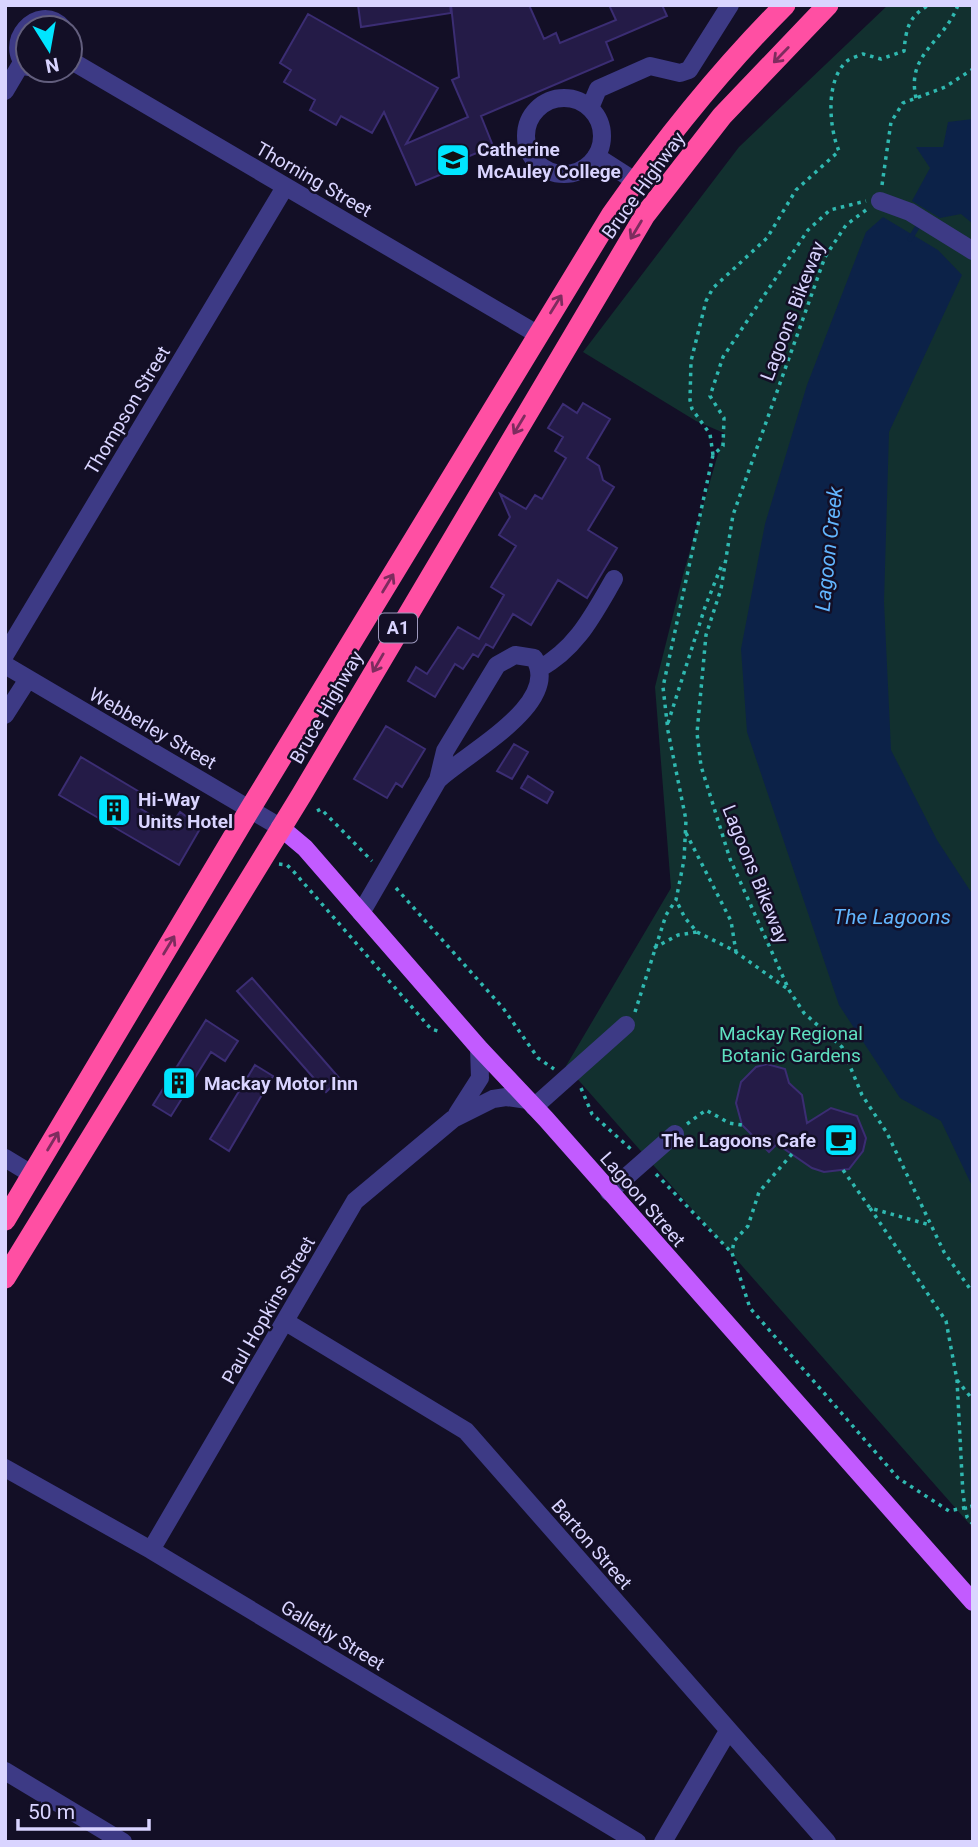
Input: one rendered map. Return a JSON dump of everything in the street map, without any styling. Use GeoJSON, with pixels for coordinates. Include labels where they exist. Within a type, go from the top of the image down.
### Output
{"type":"FeatureCollection","features":[{"type":"Feature","properties":{"kind":"highway","name":"Bruce Highway"},"geometry":{"type":"LineString","coordinates":[[5,1220],[537,334],[635,181],[672,129],[738,52],[785,5]]}},
{"type":"Feature","properties":{"kind":"highway","name":"Bruce Highway"},"geometry":{"type":"LineString","coordinates":[[5,1278],[280,827],[645,215],[722,116],[828,5]]}},
{"type":"Feature","properties":{"kind":"main road","name":"Lagoon Street"},"geometry":{"type":"LineString","coordinates":[[280,827],[299,841],[479,1048],[531,1103],[973,1602]]}},
{"type":"Feature","properties":{"kind":"street"},"geometry":{"type":"LineString","coordinates":[[590,108],[598,89],[642,69],[657,66],[684,73],[730,5]]}},
{"type":"Feature","properties":{"kind":"street"},"geometry":{"type":"LineString","coordinates":[[22,14],[35,9],[53,9]]}},
{"type":"Feature","properties":{"kind":"street"},"geometry":{"type":"LineString","coordinates":[[14,21],[6,41],[14,59]]}},
{"type":"Feature","properties":{"kind":"street","name":"Thorning Street"},"geometry":{"type":"LineString","coordinates":[[84,68],[537,334]]}},
{"type":"Feature","properties":{"kind":"street"},"geometry":{"type":"LineString","coordinates":[[566,98],[590,108],[600,122],[603,135],[596,156],[584,168],[559,174],[536,161],[529,150],[526,137],[528,124],[545,103],[566,98]]}},
{"type":"Feature","properties":{"kind":"street"},"geometry":{"type":"LineString","coordinates":[[596,156],[635,181]]}},
{"type":"Feature","properties":{"kind":"street","name":"Thompson Street"},"geometry":{"type":"LineString","coordinates":[[5,655],[285,187]]}},
{"type":"Feature","properties":{"kind":"street"},"geometry":{"type":"LineString","coordinates":[[880,201],[910,212],[973,251]]}},
{"type":"Feature","properties":{"kind":"street"},"geometry":{"type":"LineString","coordinates":[[539,669],[560,658],[584,630],[614,579]]}},
{"type":"Feature","properties":{"kind":"street"},"geometry":{"type":"LineString","coordinates":[[361,913],[439,780],[455,764],[518,718],[540,681],[534,658],[525,654],[506,658],[497,665],[445,751],[439,780]]}},
{"type":"Feature","properties":{"kind":"street","name":"Webberley Street"},"geometry":{"type":"LineString","coordinates":[[5,665],[280,827]]}},
{"type":"Feature","properties":{"kind":"street"},"geometry":{"type":"LineString","coordinates":[[5,715],[27,679]]}},
{"type":"Feature","properties":{"kind":"street"},"geometry":{"type":"LineString","coordinates":[[531,1103],[571,1074],[625,1025]]}},
{"type":"Feature","properties":{"kind":"street","name":"Paul Hopkins Street"},"geometry":{"type":"LineString","coordinates":[[151,1550],[355,1201],[453,1119],[477,1087],[481,1070],[479,1048]]}},
{"type":"Feature","properties":{"kind":"street","name":"Paul Hopkins Street"},"geometry":{"type":"LineString","coordinates":[[453,1119],[493,1099],[506,1097],[531,1103]]}},
{"type":"Feature","properties":{"kind":"street"},"geometry":{"type":"LineString","coordinates":[[609,1192],[675,1134]]}},
{"type":"Feature","properties":{"kind":"street"},"geometry":{"type":"LineString","coordinates":[[5,1158],[33,1175]]}},
{"type":"Feature","properties":{"kind":"street","name":"Barton Street"},"geometry":{"type":"LineString","coordinates":[[286,1322],[466,1431],[827,1842]]}},
{"type":"Feature","properties":{"kind":"street","name":"Galletly Street"},"geometry":{"type":"LineString","coordinates":[[5,1468],[151,1550],[637,1842]]}},
{"type":"Feature","properties":{"kind":"street"},"geometry":{"type":"LineString","coordinates":[[663,1842],[728,1731]]}},
{"type":"Feature","properties":{"kind":"street"},"geometry":{"type":"LineString","coordinates":[[5,1771],[122,1842]]}},
{"type":"Feature","properties":{"kind":"path"},"geometry":{"type":"LineString","coordinates":[[625,1025],[636,1011],[654,948],[666,915],[676,900],[684,860],[686,820],[667,727],[663,687],[713,455],[710,435],[692,409],[690,400],[691,361],[706,301],[713,288],[767,238],[796,190],[839,151],[833,139],[831,112],[834,85],[846,62],[863,54],[881,59],[904,51],[905,30],[914,14],[929,5]]}},
{"type":"Feature","properties":{"kind":"path"},"geometry":{"type":"LineString","coordinates":[[916,98],[912,80],[918,61],[948,28],[958,5]]}},
{"type":"Feature","properties":{"kind":"path"},"geometry":{"type":"LineString","coordinates":[[713,455],[723,446],[724,418],[710,397],[713,379],[723,357],[768,289],[808,230],[830,210],[856,201],[880,201],[891,122],[903,103],[945,87],[973,69]]}},
{"type":"Feature","properties":{"kind":"path","name":"Lagoons Bikeway"},"geometry":{"type":"LineString","coordinates":[[880,201],[846,225],[825,257],[733,515],[721,589],[706,635],[697,733],[701,766],[730,859],[789,990],[804,1013],[842,1047],[862,1095],[887,1133],[944,1252],[973,1293]]}},
{"type":"Feature","properties":{"kind":"path"},"geometry":{"type":"LineString","coordinates":[[667,727],[705,607],[727,554]]}},
{"type":"Feature","properties":{"kind":"path"},"geometry":{"type":"LineString","coordinates":[[317,811],[321,809],[384,874],[503,1008],[538,1058],[550,1067],[571,1074],[592,1114],[644,1161],[732,1253],[750,1308],[898,1478],[949,1511],[970,1506]]}},
{"type":"Feature","properties":{"kind":"path"},"geometry":{"type":"LineString","coordinates":[[685,831],[731,920],[736,952]]}},
{"type":"Feature","properties":{"kind":"path"},"geometry":{"type":"LineString","coordinates":[[270,862],[287,866],[294,872],[431,1029]]}},
{"type":"Feature","properties":{"kind":"path"},"geometry":{"type":"LineString","coordinates":[[676,900],[684,918],[697,932],[736,952],[789,990]]}},
{"type":"Feature","properties":{"kind":"path"},"geometry":{"type":"LineString","coordinates":[[654,948],[678,935],[697,932]]}},
{"type":"Feature","properties":{"kind":"path"},"geometry":{"type":"LineString","coordinates":[[675,1134],[706,1110],[720,1119],[742,1125]]}},
{"type":"Feature","properties":{"kind":"path"},"geometry":{"type":"LineString","coordinates":[[732,1253],[734,1241],[748,1226],[759,1192],[792,1154]]}},
{"type":"Feature","properties":{"kind":"path"},"geometry":{"type":"LineString","coordinates":[[843,1170],[946,1321],[957,1380],[960,1462],[970,1506],[967,1517],[973,1524]]}},
{"type":"Feature","properties":{"kind":"path"},"geometry":{"type":"LineString","coordinates":[[870,1208],[930,1225]]}},
{"type":"Feature","properties":{"kind":"path"},"geometry":{"type":"LineString","coordinates":[[957,1380],[973,1400]]}},
{"type":"Feature","properties":{"kind":"green space","name":"Mackay Regional Botanic Gardens"},"geometry":{"type":"Polygon","coordinates":[[[888,5],[973,5],[973,1528],[566,1066],[671,888],[655,687],[683,575],[724,433],[696,421],[583,352],[739,147],[888,5]]]}},
{"type":"Feature","properties":{"kind":"water"},"geometry":{"type":"Polygon","coordinates":[[[973,119],[973,224],[961,214],[940,218],[912,201],[930,168],[916,147],[943,147],[948,122],[973,119]]]}},
{"type":"Feature","properties":{"kind":"water","name":"The Lagoons"},"geometry":{"type":"Polygon","coordinates":[[[883,217],[938,250],[962,275],[889,432],[884,602],[891,750],[937,840],[973,895],[973,1188],[941,1121],[900,1098],[839,1005],[747,732],[741,649],[765,524],[807,385],[866,232],[883,217]]]}},
{"type":"Feature","properties":{"kind":"building"},"geometry":{"type":"Polygon","coordinates":[[[358,5],[450,5],[451,13],[361,27],[358,5]]]}},
{"type":"Feature","properties":{"kind":"building"},"geometry":{"type":"Polygon","coordinates":[[[451,5],[529,5],[544,39],[556,33],[560,43],[616,20],[609,5],[662,5],[667,16],[606,42],[613,60],[481,116],[493,146],[439,169],[442,174],[416,185],[384,112],[372,133],[341,116],[336,125],[310,110],[315,100],[284,82],[291,70],[280,63],[308,14],[438,88],[406,144],[468,117],[452,80],[459,77],[451,5]]]}},
{"type":"Feature","properties":{"kind":"building"},"geometry":{"type":"Polygon","coordinates":[[[583,403],[610,419],[587,458],[599,466],[603,480],[614,487],[588,530],[617,548],[587,598],[558,580],[531,625],[513,614],[493,648],[486,644],[478,657],[473,654],[463,669],[455,664],[435,697],[408,681],[416,667],[427,674],[458,627],[479,639],[504,595],[491,587],[516,546],[499,535],[510,517],[500,494],[526,509],[535,495],[542,499],[566,458],[555,451],[563,437],[548,428],[563,404],[577,413],[583,403]]]}},
{"type":"Feature","properties":{"kind":"building"},"geometry":{"type":"Polygon","coordinates":[[[386,726],[425,749],[402,787],[396,783],[387,798],[354,779],[386,726]]]}},
{"type":"Feature","properties":{"kind":"building"},"geometry":{"type":"Polygon","coordinates":[[[514,744],[528,752],[512,779],[497,771],[514,744]]]}},
{"type":"Feature","properties":{"kind":"building","name":"Hi-Way Units Hotel"},"geometry":{"type":"Polygon","coordinates":[[[81,757],[148,797],[141,809],[170,826],[180,812],[201,827],[179,865],[59,795],[81,757]]]}},
{"type":"Feature","properties":{"kind":"building"},"geometry":{"type":"Polygon","coordinates":[[[528,776],[553,792],[547,803],[521,788],[528,776]]]}},
{"type":"Feature","properties":{"kind":"building"},"geometry":{"type":"Polygon","coordinates":[[[252,978],[340,1079],[326,1092],[237,991],[252,978]]]}},
{"type":"Feature","properties":{"kind":"building","name":"Mackay Motor Inn"},"geometry":{"type":"Polygon","coordinates":[[[206,1020],[238,1041],[225,1061],[211,1052],[171,1116],[153,1105],[206,1020]]]}},
{"type":"Feature","properties":{"kind":"building"},"geometry":{"type":"Polygon","coordinates":[[[767,1064],[785,1069],[789,1083],[802,1095],[807,1123],[831,1108],[857,1116],[866,1138],[863,1151],[849,1169],[824,1172],[812,1168],[777,1144],[769,1152],[742,1125],[736,1103],[741,1082],[756,1067],[767,1064]]]}},
{"type":"Feature","properties":{"kind":"building"},"geometry":{"type":"Polygon","coordinates":[[[255,1065],[273,1076],[229,1151],[210,1139],[255,1065]]]}},
{"type":"Feature","properties":{"kind":"waterway","name":"Lagoon Creek"},"geometry":{"type":"LineString","coordinates":[[910,239],[921,221]]}},
{"type":"Feature","properties":{"kind":"place","name":"Catherine McAuley College"},"geometry":{"type":"Point","coordinates":[453,160]}},
{"type":"Feature","properties":{"kind":"place","name":"Hi-Way Units Hotel"},"geometry":{"type":"Point","coordinates":[114,810]}},
{"type":"Feature","properties":{"kind":"place","name":"Mackay Motor Inn"},"geometry":{"type":"Point","coordinates":[179,1083]}},
{"type":"Feature","properties":{"kind":"place","name":"The Lagoons Cafe"},"geometry":{"type":"Point","coordinates":[841,1140]}}]}
